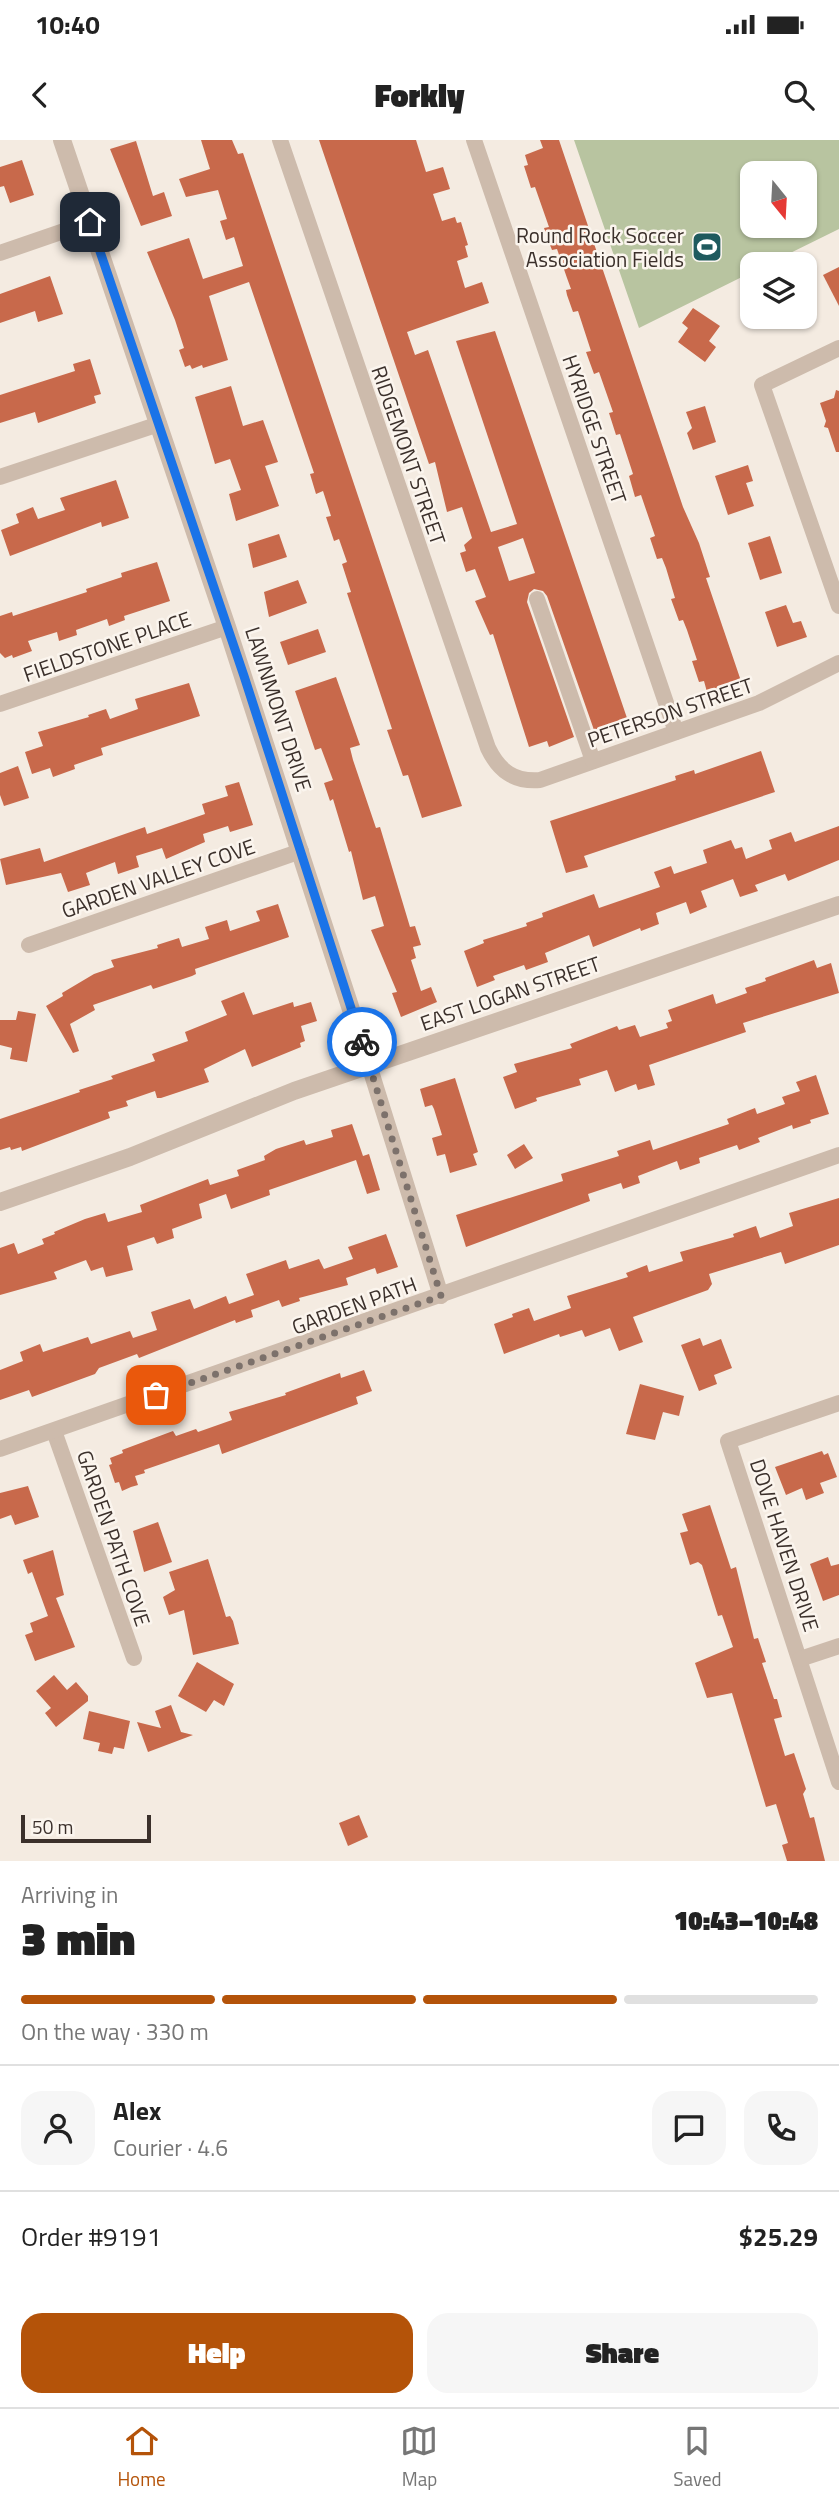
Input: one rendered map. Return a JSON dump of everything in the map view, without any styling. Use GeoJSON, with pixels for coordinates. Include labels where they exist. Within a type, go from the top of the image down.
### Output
{"type":"FeatureCollection","features":[{"type":"Feature","properties":{"kind":"street","name":"LAWNMONT DRIVE"},"geometry":{"type":"LineString","coordinates":[[62,140],[301,851],[441,1296]]}},
{"type":"Feature","properties":{"kind":"street","name":"RIDGEMONT STREET"},"geometry":{"type":"LineString","coordinates":[[280,140],[488,748],[494,761],[510,775]]}},
{"type":"Feature","properties":{"kind":"street","name":"HYRIDGE STREET"},"geometry":{"type":"LineString","coordinates":[[474,140],[676,732]]}},
{"type":"Feature","properties":{"kind":"street"},"geometry":{"type":"LineString","coordinates":[[0,253],[90,222]]}},
{"type":"Feature","properties":{"kind":"street"},"geometry":{"type":"LineString","coordinates":[[839,348],[762,386],[839,606]]}},
{"type":"Feature","properties":{"kind":"street"},"geometry":{"type":"LineString","coordinates":[[0,478],[159,424]]}},
{"type":"Feature","properties":{"kind":"street"},"geometry":{"type":"LineString","coordinates":[[537,599],[593,761]]}},
{"type":"Feature","properties":{"kind":"street","name":"FIELDSTONE PLACE"},"geometry":{"type":"LineString","coordinates":[[0,704],[227,626]]}},
{"type":"Feature","properties":{"kind":"street","name":"PETERSON STREET"},"geometry":{"type":"LineString","coordinates":[[510,775],[526,781],[540,780],[759,704],[839,663]]}},
{"type":"Feature","properties":{"kind":"street","name":"GARDEN VALLEY COVE"},"geometry":{"type":"LineString","coordinates":[[29,945],[301,851]]}},
{"type":"Feature","properties":{"kind":"street","name":"EAST LOGAN STREET"},"geometry":{"type":"LineString","coordinates":[[0,1202],[131,1157],[295,1091],[839,905]]}},
{"type":"Feature","properties":{"kind":"street","name":"GARDEN PATH"},"geometry":{"type":"LineString","coordinates":[[0,1449],[839,1156]]}},
{"type":"Feature","properties":{"kind":"street","name":"DOVE HAVEN DRIVE"},"geometry":{"type":"LineString","coordinates":[[839,1403],[728,1441],[839,1782]]}},
{"type":"Feature","properties":{"kind":"street","name":"GARDEN PATH COVE"},"geometry":{"type":"LineString","coordinates":[[54,1431],[134,1658]]}},
{"type":"Feature","properties":{"kind":"street"},"geometry":{"type":"LineString","coordinates":[[800,1660],[839,1646]]}},
{"type":"Feature","properties":{"kind":"green space","name":"Round Rock Soccer Association Fields"},"geometry":{"type":"Polygon","coordinates":[[[574,140],[839,140],[839,229],[792,252],[740,252],[740,278],[639,328],[574,140]]]}},
{"type":"Feature","properties":{"kind":"building"},"geometry":{"type":"Polygon","coordinates":[[[201,140],[232,140],[238,154],[243,153],[462,806],[422,818],[408,775],[403,776],[387,730],[392,729],[347,593],[351,592],[342,564],[347,562],[339,539],[334,541],[326,517],[331,516],[323,491],[316,494],[310,474],[314,473],[249,282],[209,296],[228,360],[203,368],[202,365],[192,369],[190,365],[185,367],[179,350],[184,348],[175,320],[147,252],[189,238],[203,279],[243,266],[234,237],[226,240],[220,221],[227,219],[218,190],[186,197],[179,179],[210,169],[201,140]]]}},
{"type":"Feature","properties":{"kind":"building"},"geometry":{"type":"Polygon","coordinates":[[[319,140],[416,140],[426,172],[443,167],[450,189],[433,194],[442,221],[455,217],[457,223],[461,222],[468,245],[465,246],[468,257],[457,261],[465,288],[482,282],[489,303],[407,332],[415,355],[428,350],[491,532],[517,524],[456,341],[495,331],[627,718],[594,730],[547,596],[543,591],[534,589],[529,593],[527,602],[574,737],[549,747],[547,741],[529,747],[493,634],[490,635],[475,601],[486,597],[475,569],[466,572],[460,553],[466,551],[464,545],[472,538],[462,507],[447,512],[435,462],[429,464],[319,140]],[[523,538],[498,547],[509,581],[535,573],[523,538]]]}},
{"type":"Feature","properties":{"kind":"building"},"geometry":{"type":"Polygon","coordinates":[[[540,140],[559,140],[683,507],[699,543],[710,577],[706,578],[741,681],[707,692],[704,681],[699,682],[692,661],[697,660],[683,620],[679,621],[671,599],[675,598],[666,568],[662,558],[657,559],[650,538],[655,536],[641,495],[635,497],[629,476],[633,474],[620,434],[616,435],[609,413],[613,412],[599,372],[594,374],[586,352],[591,351],[578,311],[573,312],[567,295],[566,290],[571,289],[557,249],[552,250],[550,245],[544,228],[549,227],[535,187],[531,188],[524,166],[528,165],[525,155],[543,148],[540,140]]]}},
{"type":"Feature","properties":{"kind":"building"},"geometry":{"type":"Polygon","coordinates":[[[136,141],[153,196],[164,192],[172,216],[141,226],[110,149],[136,141]]]}},
{"type":"Feature","properties":{"kind":"building"},"geometry":{"type":"Polygon","coordinates":[[[22,160],[34,195],[10,203],[4,186],[0,187],[0,167],[22,160]]]}},
{"type":"Feature","properties":{"kind":"building"},"geometry":{"type":"Polygon","coordinates":[[[839,267],[839,306],[823,275],[839,267]]]}},
{"type":"Feature","properties":{"kind":"building"},"geometry":{"type":"Polygon","coordinates":[[[50,276],[63,314],[38,322],[35,311],[0,323],[0,294],[50,276]]]}},
{"type":"Feature","properties":{"kind":"building"},"geometry":{"type":"Polygon","coordinates":[[[693,308],[720,326],[709,341],[716,347],[705,362],[678,342],[688,328],[682,323],[693,308]]]}},
{"type":"Feature","properties":{"kind":"building"},"geometry":{"type":"Polygon","coordinates":[[[90,359],[101,394],[94,396],[96,403],[38,423],[35,412],[0,423],[0,395],[75,371],[73,364],[90,359]]]}},
{"type":"Feature","properties":{"kind":"building"},"geometry":{"type":"Polygon","coordinates":[[[231,386],[243,426],[263,420],[278,462],[265,466],[279,506],[236,521],[229,494],[241,490],[230,459],[215,464],[195,397],[231,386]]]}},
{"type":"Feature","properties":{"kind":"building"},"geometry":{"type":"Polygon","coordinates":[[[836,390],[839,391],[839,452],[836,452],[828,428],[824,427],[826,421],[820,403],[834,398],[836,390]]]}},
{"type":"Feature","properties":{"kind":"building"},"geometry":{"type":"Polygon","coordinates":[[[705,406],[716,442],[693,450],[687,433],[692,428],[686,412],[705,406]]]}},
{"type":"Feature","properties":{"kind":"building"},"geometry":{"type":"Polygon","coordinates":[[[748,465],[753,481],[746,483],[754,506],[728,515],[715,476],[748,465]]]}},
{"type":"Feature","properties":{"kind":"building"},"geometry":{"type":"Polygon","coordinates":[[[116,480],[129,518],[102,527],[101,522],[10,556],[1,530],[19,523],[16,514],[33,507],[38,519],[65,510],[60,498],[116,480]]]}},
{"type":"Feature","properties":{"kind":"building"},"geometry":{"type":"Polygon","coordinates":[[[279,534],[287,557],[253,568],[248,544],[279,534]]]}},
{"type":"Feature","properties":{"kind":"building"},"geometry":{"type":"Polygon","coordinates":[[[770,536],[782,573],[760,580],[748,543],[770,536]]]}},
{"type":"Feature","properties":{"kind":"building"},"geometry":{"type":"Polygon","coordinates":[[[157,562],[170,601],[124,616],[125,620],[109,626],[107,619],[76,630],[77,635],[59,641],[57,632],[28,641],[32,651],[13,658],[12,655],[5,658],[0,653],[0,616],[12,612],[13,616],[87,592],[86,589],[122,577],[121,573],[157,562]]]}},
{"type":"Feature","properties":{"kind":"building"},"geometry":{"type":"Polygon","coordinates":[[[298,580],[307,603],[269,617],[264,592],[298,580]]]}},
{"type":"Feature","properties":{"kind":"building"},"geometry":{"type":"Polygon","coordinates":[[[786,605],[793,623],[801,621],[807,637],[777,647],[765,612],[786,605]]]}},
{"type":"Feature","properties":{"kind":"building"},"geometry":{"type":"Polygon","coordinates":[[[318,629],[326,652],[288,665],[280,642],[318,629]]]}},
{"type":"Feature","properties":{"kind":"building"},"geometry":{"type":"Polygon","coordinates":[[[336,677],[360,745],[350,748],[353,760],[376,828],[380,827],[410,927],[415,926],[421,945],[413,947],[416,958],[411,960],[421,991],[431,987],[437,1002],[401,1017],[392,993],[397,992],[371,930],[384,926],[375,896],[363,900],[351,851],[349,852],[333,799],[330,801],[324,783],[333,780],[321,748],[315,750],[295,691],[336,677]]]}},
{"type":"Feature","properties":{"kind":"building"},"geometry":{"type":"Polygon","coordinates":[[[189,683],[200,716],[101,748],[103,755],[74,765],[75,769],[53,777],[50,768],[32,774],[25,752],[43,746],[38,732],[89,717],[88,715],[106,709],[110,719],[138,709],[135,699],[189,683]]]}},
{"type":"Feature","properties":{"kind":"building"},"geometry":{"type":"Polygon","coordinates":[[[761,751],[775,792],[584,856],[588,867],[566,873],[550,821],[676,780],[675,776],[694,770],[695,774],[761,751]]]}},
{"type":"Feature","properties":{"kind":"building"},"geometry":{"type":"Polygon","coordinates":[[[18,766],[29,798],[4,806],[0,795],[0,773],[18,766]]]}},
{"type":"Feature","properties":{"kind":"building"},"geometry":{"type":"Polygon","coordinates":[[[239,782],[253,825],[230,832],[228,826],[203,834],[205,842],[166,859],[162,848],[136,856],[139,867],[118,874],[115,862],[86,873],[90,885],[68,892],[61,873],[6,885],[0,859],[40,848],[44,862],[145,827],[147,834],[205,814],[202,804],[228,796],[225,786],[239,782]]]}},
{"type":"Feature","properties":{"kind":"building"},"geometry":{"type":"Polygon","coordinates":[[[839,826],[839,860],[788,881],[785,874],[755,885],[758,891],[740,897],[733,879],[701,891],[707,907],[690,914],[686,902],[656,913],[659,924],[641,931],[640,928],[593,947],[589,935],[545,953],[548,962],[526,970],[524,965],[493,976],[495,980],[477,987],[464,951],[484,943],[483,940],[527,926],[526,923],[543,917],[542,913],[594,894],[599,908],[660,887],[654,872],[671,866],[674,874],[707,863],[703,850],[731,840],[735,849],[742,847],[746,859],[772,849],[769,840],[791,832],[795,842],[839,826]]]}},
{"type":"Feature","properties":{"kind":"building"},"geometry":{"type":"Polygon","coordinates":[[[278,904],[289,937],[195,969],[196,974],[192,976],[153,989],[151,985],[93,1005],[95,1010],[70,1024],[79,1051],[73,1053],[46,1006],[94,974],[114,967],[111,960],[158,948],[157,945],[179,938],[182,947],[209,939],[205,927],[227,920],[230,931],[260,921],[256,911],[278,904]]]}},
{"type":"Feature","properties":{"kind":"building"},"geometry":{"type":"Polygon","coordinates":[[[814,960],[817,968],[831,963],[839,993],[743,1023],[746,1032],[649,1065],[655,1085],[638,1090],[636,1084],[615,1092],[607,1070],[579,1079],[581,1085],[536,1098],[537,1101],[515,1109],[503,1077],[517,1072],[514,1064],[572,1048],[570,1044],[617,1026],[619,1030],[635,1025],[640,1037],[668,1028],[666,1023],[672,1021],[668,1010],[713,994],[716,1004],[747,993],[745,988],[766,981],[765,978],[814,960]]]}},
{"type":"Feature","properties":{"kind":"building"},"geometry":{"type":"Polygon","coordinates":[[[244,992],[253,1015],[293,1002],[294,1007],[311,1002],[317,1021],[301,1026],[305,1041],[300,1043],[301,1047],[252,1067],[245,1049],[204,1069],[209,1082],[161,1098],[157,1098],[155,1091],[126,1101],[128,1106],[108,1112],[110,1118],[22,1151],[21,1147],[0,1150],[0,1119],[80,1092],[79,1090],[113,1079],[111,1076],[155,1061],[152,1054],[188,1041],[185,1032],[227,1015],[221,1001],[244,992]]]}},
{"type":"Feature","properties":{"kind":"building"},"geometry":{"type":"Polygon","coordinates":[[[18,1011],[36,1014],[27,1062],[10,1059],[12,1048],[0,1045],[0,1020],[16,1020],[18,1011]]]}},
{"type":"Feature","properties":{"kind":"building"},"geometry":{"type":"Polygon","coordinates":[[[816,1075],[829,1114],[810,1120],[811,1123],[793,1129],[792,1125],[758,1138],[760,1142],[739,1150],[737,1145],[699,1158],[700,1163],[680,1170],[677,1161],[638,1176],[640,1183],[623,1189],[621,1183],[588,1194],[590,1201],[466,1247],[456,1215],[563,1181],[561,1174],[619,1156],[617,1151],[650,1140],[653,1150],[729,1124],[727,1119],[755,1108],[757,1114],[785,1104],[782,1097],[800,1091],[796,1082],[816,1075]]]}},
{"type":"Feature","properties":{"kind":"building"},"geometry":{"type":"Polygon","coordinates":[[[455,1078],[478,1152],[473,1154],[477,1165],[450,1173],[445,1154],[437,1156],[432,1138],[442,1135],[434,1109],[432,1105],[425,1107],[420,1089],[455,1078]]]}},
{"type":"Feature","properties":{"kind":"building"},"geometry":{"type":"Polygon","coordinates":[[[352,1124],[363,1156],[369,1154],[380,1190],[367,1194],[356,1160],[269,1190],[270,1195],[231,1209],[226,1194],[199,1204],[202,1218],[172,1229],[174,1238],[157,1244],[154,1237],[127,1246],[133,1270],[106,1277],[103,1267],[91,1271],[86,1260],[54,1272],[57,1279],[0,1295],[0,1248],[14,1243],[18,1254],[44,1244],[42,1239],[85,1219],[105,1213],[108,1222],[142,1212],[140,1205],[208,1179],[210,1185],[239,1176],[237,1170],[265,1160],[264,1156],[276,1149],[304,1140],[306,1145],[333,1137],[331,1130],[352,1124]]]}},
{"type":"Feature","properties":{"kind":"building"},"geometry":{"type":"Polygon","coordinates":[[[524,1144],[533,1158],[515,1169],[507,1155],[524,1144]]]}},
{"type":"Feature","properties":{"kind":"building"},"geometry":{"type":"Polygon","coordinates":[[[839,1198],[839,1245],[785,1264],[781,1252],[709,1274],[712,1284],[708,1290],[633,1317],[643,1342],[619,1351],[610,1328],[585,1337],[582,1330],[560,1337],[559,1334],[504,1354],[494,1324],[513,1317],[512,1314],[529,1308],[534,1321],[571,1308],[567,1296],[628,1277],[626,1273],[647,1265],[649,1272],[683,1261],[680,1252],[734,1237],[733,1234],[756,1226],[760,1238],[793,1226],[789,1213],[839,1198]]]}},
{"type":"Feature","properties":{"kind":"building"},"geometry":{"type":"Polygon","coordinates":[[[386,1234],[398,1267],[377,1274],[375,1268],[346,1278],[348,1285],[299,1298],[300,1301],[282,1307],[279,1300],[251,1310],[253,1317],[236,1323],[235,1320],[139,1358],[137,1354],[99,1368],[95,1374],[32,1397],[29,1390],[0,1400],[0,1370],[23,1361],[20,1352],[40,1344],[43,1352],[88,1337],[91,1344],[130,1331],[133,1338],[157,1330],[151,1312],[190,1299],[194,1309],[226,1296],[229,1304],[254,1295],[246,1274],[286,1260],[289,1269],[319,1259],[324,1269],[353,1259],[348,1247],[386,1234]]]}},
{"type":"Feature","properties":{"kind":"building"},"geometry":{"type":"Polygon","coordinates":[[[700,1338],[703,1346],[721,1339],[732,1368],[714,1375],[717,1384],[699,1391],[681,1345],[700,1338]]]}},
{"type":"Feature","properties":{"kind":"building"},"geometry":{"type":"Polygon","coordinates":[[[364,1370],[372,1391],[356,1397],[358,1404],[222,1454],[219,1444],[144,1470],[145,1473],[135,1476],[138,1485],[122,1491],[119,1482],[115,1483],[109,1465],[112,1464],[110,1458],[123,1453],[122,1450],[173,1431],[176,1436],[196,1429],[198,1432],[232,1420],[229,1412],[286,1395],[285,1393],[340,1373],[341,1378],[364,1370]]]}},
{"type":"Feature","properties":{"kind":"building"},"geometry":{"type":"Polygon","coordinates":[[[640,1384],[684,1396],[679,1416],[663,1412],[655,1440],[626,1434],[640,1384]]]}},
{"type":"Feature","properties":{"kind":"building"},"geometry":{"type":"Polygon","coordinates":[[[822,1451],[824,1455],[828,1453],[837,1477],[820,1483],[824,1493],[806,1500],[802,1488],[786,1495],[775,1467],[822,1451]]]}},
{"type":"Feature","properties":{"kind":"building"},"geometry":{"type":"Polygon","coordinates":[[[28,1486],[39,1517],[15,1525],[11,1515],[0,1519],[0,1493],[28,1486]]]}},
{"type":"Feature","properties":{"kind":"building"},"geometry":{"type":"Polygon","coordinates":[[[710,1505],[731,1569],[736,1567],[754,1639],[758,1638],[766,1662],[762,1663],[782,1717],[774,1719],[785,1756],[794,1753],[806,1789],[803,1794],[810,1818],[814,1817],[825,1861],[787,1861],[782,1845],[788,1843],[776,1804],[766,1807],[732,1693],[707,1698],[695,1663],[733,1647],[722,1615],[718,1616],[702,1565],[698,1562],[690,1565],[680,1533],[688,1531],[682,1514],[710,1505]]]}},
{"type":"Feature","properties":{"kind":"building"},"geometry":{"type":"Polygon","coordinates":[[[158,1522],[172,1562],[144,1572],[133,1531],[158,1522]]]}},
{"type":"Feature","properties":{"kind":"building"},"geometry":{"type":"Polygon","coordinates":[[[53,1550],[64,1595],[56,1598],[75,1647],[35,1661],[25,1635],[33,1632],[30,1623],[48,1616],[32,1572],[28,1574],[23,1560],[53,1550]]]}},
{"type":"Feature","properties":{"kind":"building"},"geometry":{"type":"Polygon","coordinates":[[[828,1557],[831,1566],[839,1564],[839,1595],[823,1601],[810,1564],[828,1557]]]}},
{"type":"Feature","properties":{"kind":"building"},"geometry":{"type":"Polygon","coordinates":[[[208,1559],[226,1617],[230,1616],[233,1621],[239,1644],[193,1655],[184,1610],[169,1615],[163,1597],[175,1590],[169,1572],[208,1559]]]}},
{"type":"Feature","properties":{"kind":"building"},"geometry":{"type":"Polygon","coordinates":[[[197,1662],[234,1684],[224,1706],[214,1700],[206,1712],[178,1696],[197,1662]]]}},
{"type":"Feature","properties":{"kind":"building"},"geometry":{"type":"Polygon","coordinates":[[[54,1675],[67,1690],[76,1682],[88,1696],[88,1701],[56,1727],[45,1713],[51,1708],[36,1691],[54,1675]]]}},
{"type":"Feature","properties":{"kind":"building"},"geometry":{"type":"Polygon","coordinates":[[[171,1705],[181,1732],[193,1735],[148,1752],[137,1722],[161,1728],[155,1711],[171,1705]]]}},
{"type":"Feature","properties":{"kind":"building"},"geometry":{"type":"Polygon","coordinates":[[[89,1711],[130,1721],[124,1749],[114,1747],[112,1754],[98,1751],[100,1743],[83,1739],[89,1711]]]}},
{"type":"Feature","properties":{"kind":"building"},"geometry":{"type":"Polygon","coordinates":[[[359,1815],[368,1837],[348,1846],[339,1823],[359,1815]]]}},
{"type":"Feature","properties":{"kind":"way so far"},"geometry":{"type":"LineString","coordinates":[[156,1395],[441,1296],[362,1042]]}},
{"type":"Feature","properties":{"kind":"place","name":"Round Rock Soccer Association Fields"},"geometry":{"type":"Point","coordinates":[707,247]}},
{"type":"Feature","properties":{"kind":"route"},"geometry":{"type":"LineString","coordinates":[[90,222],[244,676],[362,1042]]}}]}
